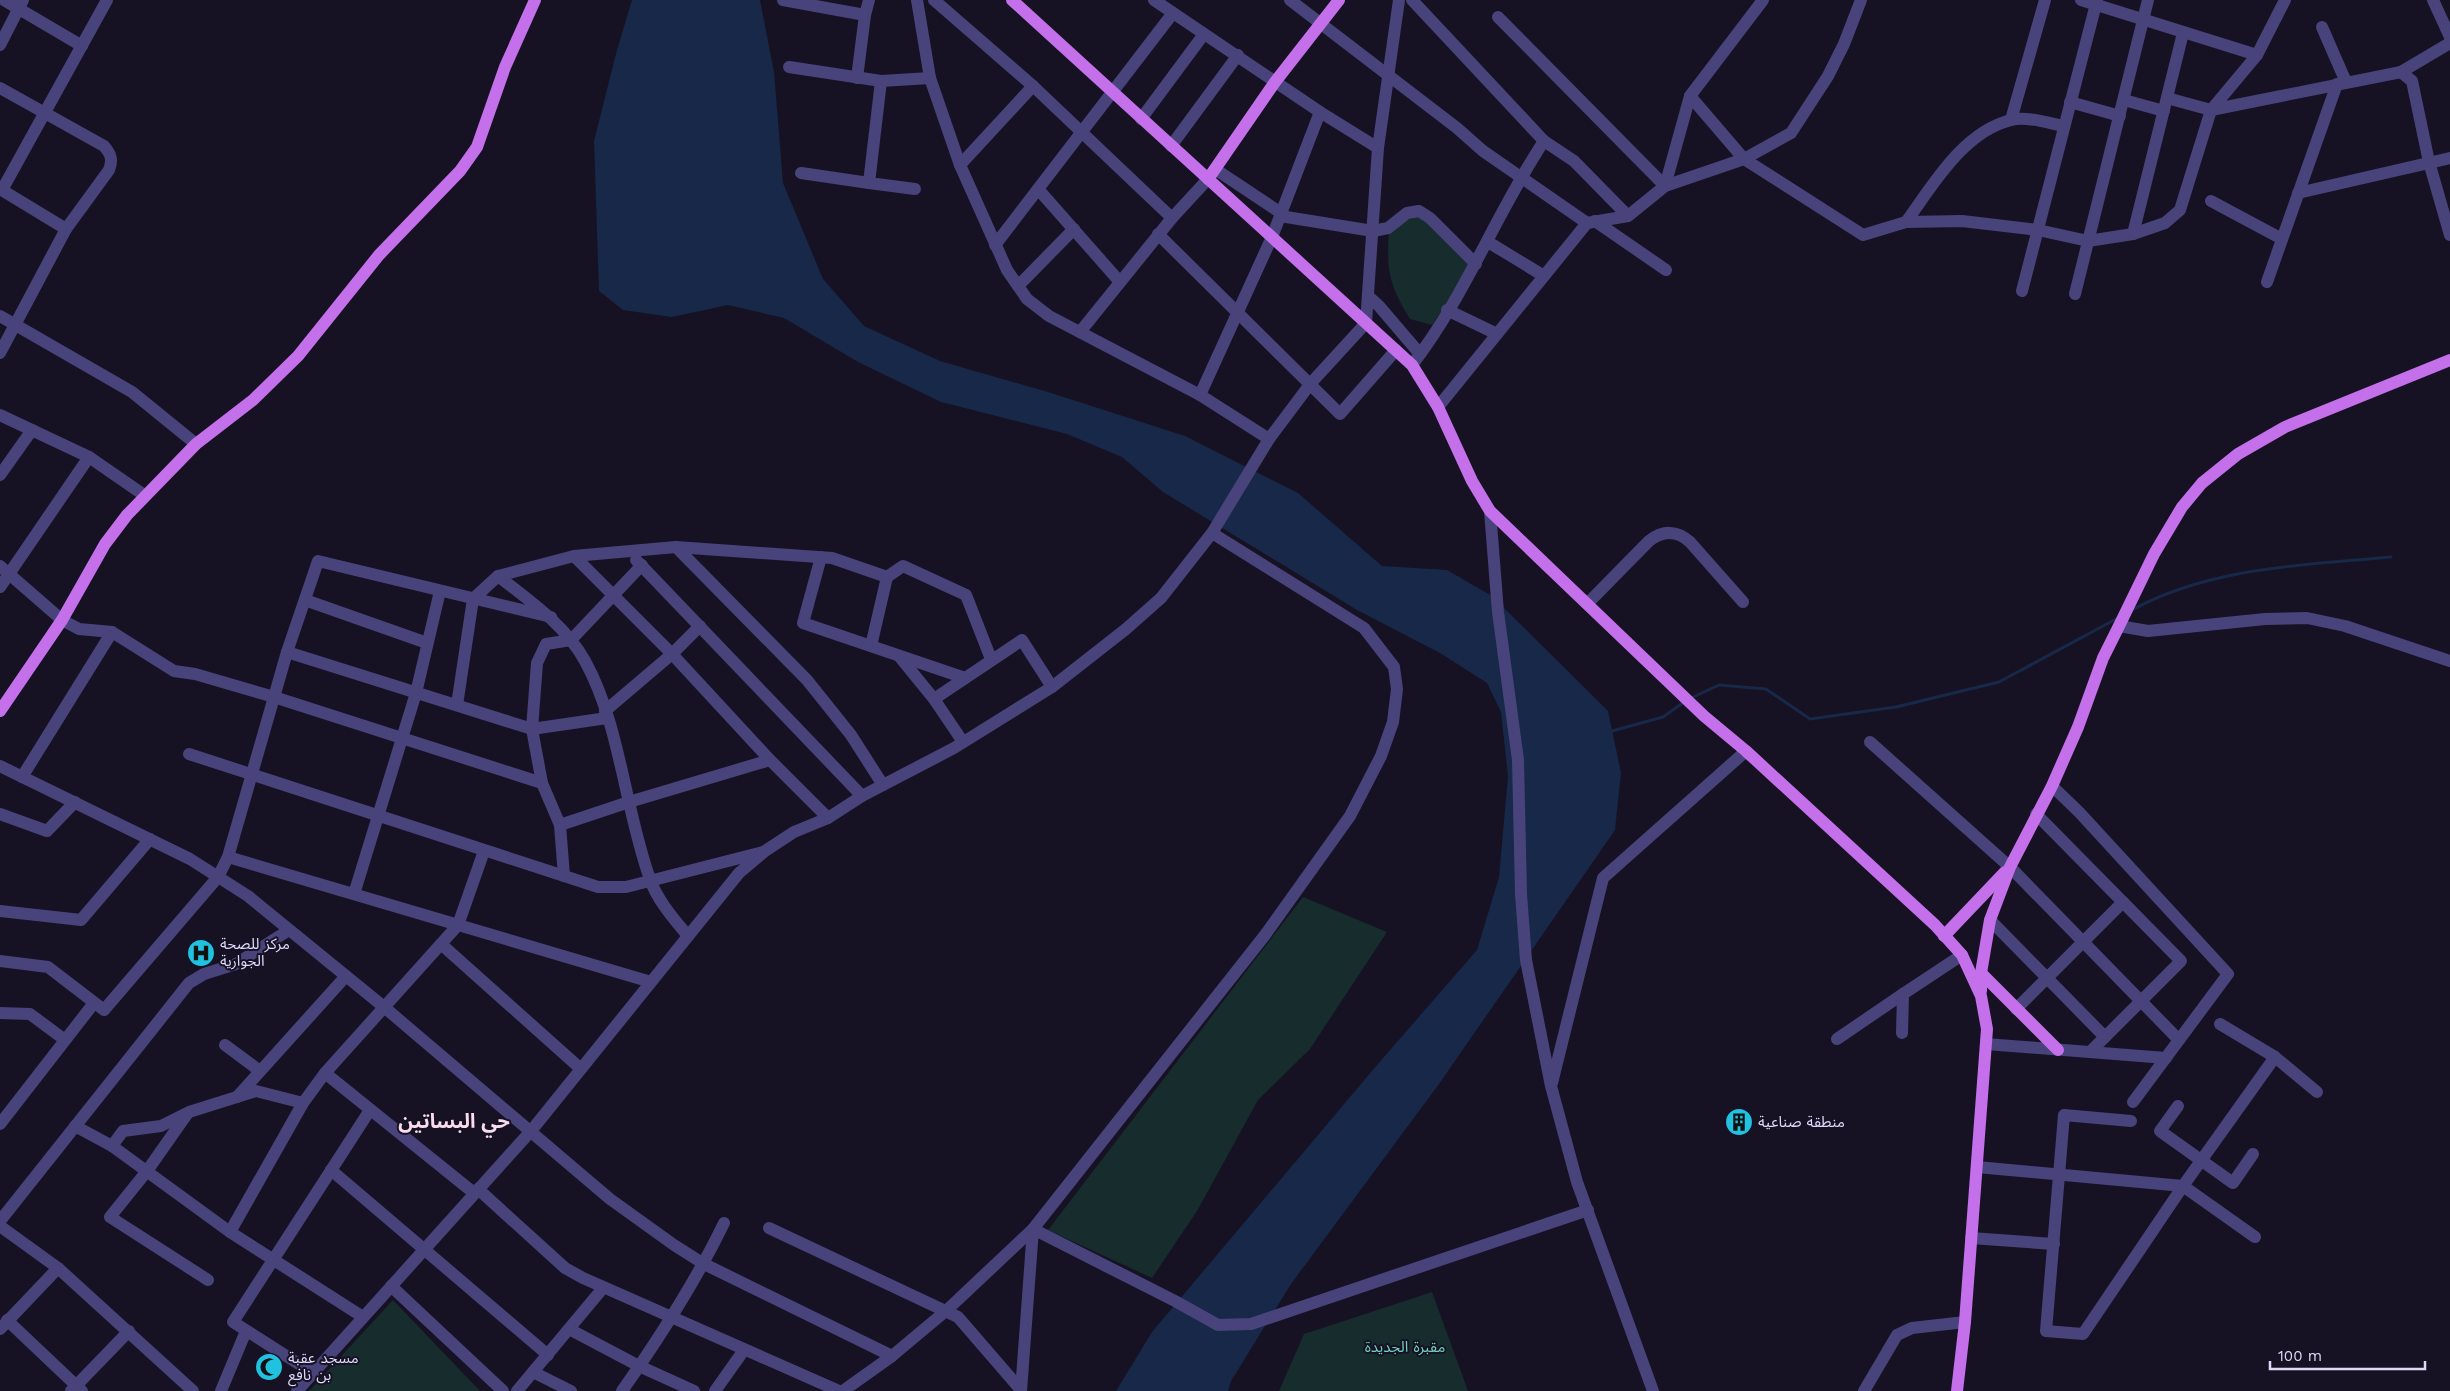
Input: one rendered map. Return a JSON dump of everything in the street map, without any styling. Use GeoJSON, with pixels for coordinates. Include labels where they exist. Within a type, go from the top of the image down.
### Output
{"type":"FeatureCollection","features":[{"type":"Feature","properties":{"kind":"main road"},"geometry":{"type":"LineString","coordinates":[[0,711],[62,620],[105,544],[144,495],[196,444],[253,400],[298,356],[379,255],[460,171],[477,147],[505,67],[534,0]]}},
{"type":"Feature","properties":{"kind":"main road"},"geometry":{"type":"LineString","coordinates":[[1012,0],[1111,93],[1171,146],[1211,174],[1272,236],[1412,365],[1438,407],[1472,481],[1490,511],[1704,716],[1746,751],[1944,936],[1962,955],[1981,996]]}},
{"type":"Feature","properties":{"kind":"main road"},"geometry":{"type":"LineString","coordinates":[[1211,174],[1275,82],[1339,0]]}},
{"type":"Feature","properties":{"kind":"main road"},"geometry":{"type":"LineString","coordinates":[[1957,1391],[1965,1322],[1987,1029],[1981,996],[1981,973],[1990,920],[2010,867],[2052,786],[2078,727],[2103,658],[2154,554],[2182,507],[2202,483],[2238,454],[2285,428],[2450,360]]}},
{"type":"Feature","properties":{"kind":"main road"},"geometry":{"type":"LineString","coordinates":[[1944,936],[2010,867]]}},
{"type":"Feature","properties":{"kind":"main road"},"geometry":{"type":"LineString","coordinates":[[1981,973],[2058,1050]]}},
{"type":"Feature","properties":{"kind":"street"},"geometry":{"type":"LineString","coordinates":[[4,0],[21,4],[82,46]]}},
{"type":"Feature","properties":{"kind":"street"},"geometry":{"type":"LineString","coordinates":[[66,229],[1,190],[107,0]]}},
{"type":"Feature","properties":{"kind":"street"},"geometry":{"type":"LineString","coordinates":[[783,0],[865,15]]}},
{"type":"Feature","properties":{"kind":"street"},"geometry":{"type":"LineString","coordinates":[[858,78],[865,15],[869,0]]}},
{"type":"Feature","properties":{"kind":"street"},"geometry":{"type":"LineString","coordinates":[[916,0],[930,78],[960,165],[1007,270],[1027,299],[1049,316],[1200,394],[1269,439]]}},
{"type":"Feature","properties":{"kind":"street"},"geometry":{"type":"LineString","coordinates":[[934,0],[1033,86],[1172,218]]}},
{"type":"Feature","properties":{"kind":"street"},"geometry":{"type":"LineString","coordinates":[[1154,0],[1320,112],[1378,148]]}},
{"type":"Feature","properties":{"kind":"street"},"geometry":{"type":"LineString","coordinates":[[1290,0],[1483,151],[1520,177],[1666,270]]}},
{"type":"Feature","properties":{"kind":"street"},"geometry":{"type":"LineString","coordinates":[[297,1391],[531,1131],[739,873],[765,851],[794,832],[828,818],[862,796],[963,742],[1052,686],[1126,629],[1161,598],[1213,530],[1269,439],[1311,382],[1366,323],[1378,148],[1398,0]]}},
{"type":"Feature","properties":{"kind":"street"},"geometry":{"type":"LineString","coordinates":[[1412,0],[1544,142],[1574,161],[1628,216]]}},
{"type":"Feature","properties":{"kind":"street"},"geometry":{"type":"LineString","coordinates":[[1665,186],[1690,96],[1763,0]]}},
{"type":"Feature","properties":{"kind":"street"},"geometry":{"type":"LineString","coordinates":[[1438,407],[1544,276],[1591,222],[1628,216],[1665,186],[1744,159],[1791,133],[1828,76],[1844,44],[1861,0]]}},
{"type":"Feature","properties":{"kind":"street"},"geometry":{"type":"LineString","coordinates":[[2011,120],[2045,0]]}},
{"type":"Feature","properties":{"kind":"street"},"geometry":{"type":"LineString","coordinates":[[2081,0],[2096,2],[2144,21],[2257,54]]}},
{"type":"Feature","properties":{"kind":"street"},"geometry":{"type":"LineString","coordinates":[[2075,294],[2148,0]]}},
{"type":"Feature","properties":{"kind":"street"},"geometry":{"type":"LineString","coordinates":[[1690,96],[1744,159],[1863,235],[1906,222],[1962,221],[2038,230],[2088,241],[2133,234],[2165,224],[2180,210],[2211,110],[2257,54],[2285,0]]}},
{"type":"Feature","properties":{"kind":"street"},"geometry":{"type":"LineString","coordinates":[[2433,0],[2450,38]]}},
{"type":"Feature","properties":{"kind":"street"},"geometry":{"type":"LineString","coordinates":[[2022,291],[2096,2]]}},
{"type":"Feature","properties":{"kind":"street"},"geometry":{"type":"LineString","coordinates":[[0,45],[21,4]]}},
{"type":"Feature","properties":{"kind":"street"},"geometry":{"type":"LineString","coordinates":[[996,245],[1081,131],[1173,13]]}},
{"type":"Feature","properties":{"kind":"street"},"geometry":{"type":"LineString","coordinates":[[1498,17],[1665,186]]}},
{"type":"Feature","properties":{"kind":"street"},"geometry":{"type":"LineString","coordinates":[[2266,282],[2341,83],[2322,27]]}},
{"type":"Feature","properties":{"kind":"street"},"geometry":{"type":"LineString","coordinates":[[2133,234],[2183,33]]}},
{"type":"Feature","properties":{"kind":"street"},"geometry":{"type":"LineString","coordinates":[[1141,118],[1204,34]]}},
{"type":"Feature","properties":{"kind":"street"},"geometry":{"type":"LineString","coordinates":[[2124,100],[2211,110],[2401,72],[2450,43]]}},
{"type":"Feature","properties":{"kind":"street"},"geometry":{"type":"LineString","coordinates":[[1171,146],[1238,55]]}},
{"type":"Feature","properties":{"kind":"street"},"geometry":{"type":"LineString","coordinates":[[789,66],[881,81],[930,78]]}},
{"type":"Feature","properties":{"kind":"street"},"geometry":{"type":"LineString","coordinates":[[2401,72],[2412,81],[2429,162],[2450,235]]}},
{"type":"Feature","properties":{"kind":"street"},"geometry":{"type":"LineString","coordinates":[[869,183],[881,81]]}},
{"type":"Feature","properties":{"kind":"street"},"geometry":{"type":"LineString","coordinates":[[960,165],[1033,86]]}},
{"type":"Feature","properties":{"kind":"street"},"geometry":{"type":"LineString","coordinates":[[0,88],[104,146],[111,157],[112,163],[109,170],[66,229],[0,353]]}},
{"type":"Feature","properties":{"kind":"street"},"geometry":{"type":"LineString","coordinates":[[2070,102],[2120,116]]}},
{"type":"Feature","properties":{"kind":"street"},"geometry":{"type":"LineString","coordinates":[[1200,394],[1272,236],[1320,112]]}},
{"type":"Feature","properties":{"kind":"street"},"geometry":{"type":"LineString","coordinates":[[1906,222],[1940,176],[1975,137],[2011,120],[2023,119],[2064,126]]}},
{"type":"Feature","properties":{"kind":"street"},"geometry":{"type":"LineString","coordinates":[[1412,365],[1476,264],[1520,177],[1544,142]]}},
{"type":"Feature","properties":{"kind":"street"},"geometry":{"type":"LineString","coordinates":[[2298,193],[2450,158]]}},
{"type":"Feature","properties":{"kind":"street"},"geometry":{"type":"LineString","coordinates":[[801,173],[914,189]]}},
{"type":"Feature","properties":{"kind":"street"},"geometry":{"type":"LineString","coordinates":[[1080,332],[1158,234],[1211,174],[1281,214],[1373,231],[1388,228],[1407,213],[1419,211],[1430,218],[1476,264]]}},
{"type":"Feature","properties":{"kind":"street"},"geometry":{"type":"LineString","coordinates":[[1038,189],[1120,282]]}},
{"type":"Feature","properties":{"kind":"street"},"geometry":{"type":"LineString","coordinates":[[2211,201],[2282,239]]}},
{"type":"Feature","properties":{"kind":"street"},"geometry":{"type":"LineString","coordinates":[[1018,286],[1074,229]]}},
{"type":"Feature","properties":{"kind":"street"},"geometry":{"type":"LineString","coordinates":[[1158,234],[1311,382],[1340,414],[1396,350]]}},
{"type":"Feature","properties":{"kind":"street"},"geometry":{"type":"LineString","coordinates":[[1488,242],[1544,276]]}},
{"type":"Feature","properties":{"kind":"street"},"geometry":{"type":"LineString","coordinates":[[1368,296],[1420,354]]}},
{"type":"Feature","properties":{"kind":"street"},"geometry":{"type":"LineString","coordinates":[[1447,310],[1497,334]]}},
{"type":"Feature","properties":{"kind":"street"},"geometry":{"type":"LineString","coordinates":[[0,316],[132,392],[196,444]]}},
{"type":"Feature","properties":{"kind":"street"},"geometry":{"type":"LineString","coordinates":[[0,414],[89,457],[144,495]]}},
{"type":"Feature","properties":{"kind":"street"},"geometry":{"type":"LineString","coordinates":[[0,475],[32,430]]}},
{"type":"Feature","properties":{"kind":"street"},"geometry":{"type":"LineString","coordinates":[[0,587],[5,570],[89,457]]}},
{"type":"Feature","properties":{"kind":"street"},"geometry":{"type":"LineString","coordinates":[[1490,511],[1498,612],[1518,760],[1521,894],[1526,960],[1551,1086],[1577,1182],[1653,1391]]}},
{"type":"Feature","properties":{"kind":"street"},"geometry":{"type":"LineString","coordinates":[[843,1391],[892,1356],[947,1310],[1033,1229],[1265,935],[1345,824],[1381,756],[1393,722],[1397,689],[1394,667],[1364,628],[1213,530]]}},
{"type":"Feature","properties":{"kind":"street"},"geometry":{"type":"LineString","coordinates":[[1587,604],[1649,541],[1662,533],[1670,532],[1684,537],[1690,542],[1743,602]]}},
{"type":"Feature","properties":{"kind":"street"},"geometry":{"type":"LineString","coordinates":[[676,547],[807,680],[851,735],[883,786]]}},
{"type":"Feature","properties":{"kind":"street"},"geometry":{"type":"LineString","coordinates":[[457,705],[473,599],[498,576],[574,556],[676,547],[832,558],[887,577]]}},
{"type":"Feature","properties":{"kind":"street"},"geometry":{"type":"LineString","coordinates":[[628,551],[862,796]]}},
{"type":"Feature","properties":{"kind":"street"},"geometry":{"type":"LineString","coordinates":[[574,556],[672,654],[770,760],[828,818]]}},
{"type":"Feature","properties":{"kind":"street"},"geometry":{"type":"LineString","coordinates":[[821,557],[803,623],[965,678]]}},
{"type":"Feature","properties":{"kind":"street"},"geometry":{"type":"LineString","coordinates":[[0,961],[48,967],[104,1010],[218,877],[228,857],[287,652],[318,561],[551,618]]}},
{"type":"Feature","properties":{"kind":"street"},"geometry":{"type":"LineString","coordinates":[[564,876],[560,825],[542,783],[532,729],[537,663],[546,644],[571,640],[613,594],[642,566]]}},
{"type":"Feature","properties":{"kind":"street"},"geometry":{"type":"LineString","coordinates":[[872,646],[887,577],[903,566],[966,595],[991,659]]}},
{"type":"Feature","properties":{"kind":"street"},"geometry":{"type":"LineString","coordinates":[[5,570],[62,620],[79,629],[112,632],[174,671],[195,674],[274,697],[542,783]]}},
{"type":"Feature","properties":{"kind":"street"},"geometry":{"type":"LineString","coordinates":[[498,576],[551,618],[571,640],[585,661],[606,714],[650,881],[668,912],[688,936]]}},
{"type":"Feature","properties":{"kind":"street"},"geometry":{"type":"LineString","coordinates":[[354,894],[416,692],[440,591]]}},
{"type":"Feature","properties":{"kind":"street"},"geometry":{"type":"LineString","coordinates":[[305,600],[427,643]]}},
{"type":"Feature","properties":{"kind":"street"},"geometry":{"type":"LineString","coordinates":[[2119,626],[2148,631],[2264,619],[2307,618],[2345,626],[2450,661]]}},
{"type":"Feature","properties":{"kind":"street"},"geometry":{"type":"LineString","coordinates":[[287,652],[532,729],[606,714],[700,626]]}},
{"type":"Feature","properties":{"kind":"street"},"geometry":{"type":"LineString","coordinates":[[22,777],[112,632]]}},
{"type":"Feature","properties":{"kind":"street"},"geometry":{"type":"LineString","coordinates":[[934,699],[1022,640],[1052,686]]}},
{"type":"Feature","properties":{"kind":"street"},"geometry":{"type":"LineString","coordinates":[[899,656],[934,699],[963,742]]}},
{"type":"Feature","properties":{"kind":"street"},"geometry":{"type":"LineString","coordinates":[[1870,742],[2010,867],[2179,1040]]}},
{"type":"Feature","properties":{"kind":"street"},"geometry":{"type":"LineString","coordinates":[[1551,1086],[1603,878],[1746,751]]}},
{"type":"Feature","properties":{"kind":"street"},"geometry":{"type":"LineString","coordinates":[[189,754],[598,887],[626,887],[765,851]]}},
{"type":"Feature","properties":{"kind":"street"},"geometry":{"type":"LineString","coordinates":[[560,825],[629,802],[770,760]]}},
{"type":"Feature","properties":{"kind":"street"},"geometry":{"type":"LineString","coordinates":[[0,766],[190,859],[248,896],[384,1007],[610,1199],[704,1264],[892,1356]]}},
{"type":"Feature","properties":{"kind":"street"},"geometry":{"type":"LineString","coordinates":[[2052,786],[2228,974],[2133,1102]]}},
{"type":"Feature","properties":{"kind":"street"},"geometry":{"type":"LineString","coordinates":[[0,814],[47,832],[75,802]]}},
{"type":"Feature","properties":{"kind":"street"},"geometry":{"type":"LineString","coordinates":[[2036,814],[2181,961],[2090,1052]]}},
{"type":"Feature","properties":{"kind":"street"},"geometry":{"type":"LineString","coordinates":[[0,911],[81,920],[150,839]]}},
{"type":"Feature","properties":{"kind":"street"},"geometry":{"type":"LineString","coordinates":[[230,1232],[303,1103],[325,1073],[458,925],[484,851]]}},
{"type":"Feature","properties":{"kind":"street"},"geometry":{"type":"LineString","coordinates":[[228,857],[651,982]]}},
{"type":"Feature","properties":{"kind":"street"},"geometry":{"type":"LineString","coordinates":[[2016,1009],[2123,902]]}},
{"type":"Feature","properties":{"kind":"street"},"geometry":{"type":"LineString","coordinates":[[1990,920],[2105,1037]]}},
{"type":"Feature","properties":{"kind":"street"},"geometry":{"type":"LineString","coordinates":[[0,1221],[189,983],[204,974],[236,964],[290,930]]}},
{"type":"Feature","properties":{"kind":"street"},"geometry":{"type":"LineString","coordinates":[[441,944],[581,1069]]}},
{"type":"Feature","properties":{"kind":"street"},"geometry":{"type":"LineString","coordinates":[[1837,1039],[1962,955]]}},
{"type":"Feature","properties":{"kind":"street"},"geometry":{"type":"LineString","coordinates":[[237,1097],[346,976]]}},
{"type":"Feature","properties":{"kind":"street"},"geometry":{"type":"LineString","coordinates":[[1902,1033],[1903,994]]}},
{"type":"Feature","properties":{"kind":"street"},"geometry":{"type":"LineString","coordinates":[[0,1124],[94,1003]]}},
{"type":"Feature","properties":{"kind":"street"},"geometry":{"type":"LineString","coordinates":[[0,1013],[30,1014],[65,1040]]}},
{"type":"Feature","properties":{"kind":"street"},"geometry":{"type":"LineString","coordinates":[[2220,1024],[2275,1057],[2317,1092]]}},
{"type":"Feature","properties":{"kind":"street"},"geometry":{"type":"LineString","coordinates":[[1986,1044],[2166,1058]]}},
{"type":"Feature","properties":{"kind":"street"},"geometry":{"type":"LineString","coordinates":[[225,1045],[260,1071]]}},
{"type":"Feature","properties":{"kind":"street"},"geometry":{"type":"LineString","coordinates":[[2132,1121],[2064,1116],[2046,1331],[2083,1334],[2183,1186],[2275,1057]]}},
{"type":"Feature","properties":{"kind":"street"},"geometry":{"type":"LineString","coordinates":[[325,1073],[476,1191],[566,1268],[603,1288],[839,1391]]}},
{"type":"Feature","properties":{"kind":"street"},"geometry":{"type":"LineString","coordinates":[[112,1146],[122,1131],[161,1126],[189,1112],[256,1091],[303,1103]]}},
{"type":"Feature","properties":{"kind":"street"},"geometry":{"type":"LineString","coordinates":[[2178,1106],[2160,1131],[2232,1183],[2253,1154]]}},
{"type":"Feature","properties":{"kind":"street"},"geometry":{"type":"LineString","coordinates":[[313,1373],[233,1322],[370,1110]]}},
{"type":"Feature","properties":{"kind":"street"},"geometry":{"type":"LineString","coordinates":[[189,1112],[147,1171],[110,1217],[208,1280]]}},
{"type":"Feature","properties":{"kind":"street"},"geometry":{"type":"LineString","coordinates":[[75,1126],[112,1146],[230,1232],[363,1317]]}},
{"type":"Feature","properties":{"kind":"street"},"geometry":{"type":"LineString","coordinates":[[1977,1167],[2183,1186],[2255,1237]]}},
{"type":"Feature","properties":{"kind":"street"},"geometry":{"type":"LineString","coordinates":[[331,1170],[548,1355]]}},
{"type":"Feature","properties":{"kind":"street"},"geometry":{"type":"LineString","coordinates":[[1033,1229],[1218,1325],[1251,1324],[1588,1210]]}},
{"type":"Feature","properties":{"kind":"street"},"geometry":{"type":"LineString","coordinates":[[622,1391],[672,1318],[704,1264],[724,1223]]}},
{"type":"Feature","properties":{"kind":"street"},"geometry":{"type":"LineString","coordinates":[[0,1226],[58,1268],[193,1391]]}},
{"type":"Feature","properties":{"kind":"street"},"geometry":{"type":"LineString","coordinates":[[769,1228],[947,1310],[958,1317],[1021,1390]]}},
{"type":"Feature","properties":{"kind":"street"},"geometry":{"type":"LineString","coordinates":[[1021,1390],[1033,1229]]}},
{"type":"Feature","properties":{"kind":"street"},"geometry":{"type":"LineString","coordinates":[[1971,1238],[2054,1244]]}},
{"type":"Feature","properties":{"kind":"street"},"geometry":{"type":"LineString","coordinates":[[58,1268],[4,1325],[76,1389],[128,1331]]}},
{"type":"Feature","properties":{"kind":"street"},"geometry":{"type":"LineString","coordinates":[[391,1286],[503,1391]]}},
{"type":"Feature","properties":{"kind":"street"},"geometry":{"type":"LineString","coordinates":[[517,1391],[603,1288]]}},
{"type":"Feature","properties":{"kind":"street"},"geometry":{"type":"LineString","coordinates":[[1864,1391],[1891,1342],[1897,1335],[1912,1328],[1965,1322]]}},
{"type":"Feature","properties":{"kind":"street"},"geometry":{"type":"LineString","coordinates":[[569,1330],[639,1366],[694,1391]]}},
{"type":"Feature","properties":{"kind":"street"},"geometry":{"type":"LineString","coordinates":[[221,1391],[246,1331]]}},
{"type":"Feature","properties":{"kind":"street"},"geometry":{"type":"LineString","coordinates":[[716,1391],[744,1350]]}},
{"type":"Feature","properties":{"kind":"street"},"geometry":{"type":"LineString","coordinates":[[533,1372],[571,1391]]}},
{"type":"Feature","properties":{"kind":"green space"},"geometry":{"type":"Polygon","coordinates":[[[1411,215],[1421,215],[1469,264],[1466,273],[1432,325],[1410,319],[1394,288],[1389,268],[1389,232],[1411,215]]]}},
{"type":"Feature","properties":{"kind":"green space"},"geometry":{"type":"Polygon","coordinates":[[[1303,897],[1387,932],[1310,1049],[1258,1100],[1197,1211],[1152,1278],[1048,1230],[1303,897]]]}},
{"type":"Feature","properties":{"kind":"green space","name":"مقبرة الجديدة"},"geometry":{"type":"Polygon","coordinates":[[[1432,1292],[1468,1391],[1279,1391],[1304,1334],[1432,1292]]]}},
{"type":"Feature","properties":{"kind":"green space"},"geometry":{"type":"Polygon","coordinates":[[[393,1300],[480,1391],[309,1391],[393,1300]]]}},
{"type":"Feature","properties":{"kind":"water"},"geometry":{"type":"Polygon","coordinates":[[[632,0],[760,0],[774,72],[783,183],[823,279],[864,326],[940,361],[1048,392],[1185,436],[1298,493],[1382,566],[1447,570],[1492,596],[1608,711],[1621,773],[1615,830],[1439,1084],[1291,1284],[1231,1381],[1228,1391],[1116,1391],[1152,1332],[1377,1065],[1477,950],[1499,877],[1508,776],[1501,712],[1487,683],[1440,653],[1357,610],[1163,492],[1122,457],[1067,434],[941,402],[858,362],[784,318],[728,305],[672,317],[623,310],[599,291],[594,141],[632,0]]]}},
{"type":"Feature","properties":{"kind":"waterway"},"geometry":{"type":"LineString","coordinates":[[2132,610],[2162,596],[2226,576],[2292,566],[2391,557]]}},
{"type":"Feature","properties":{"kind":"waterway"},"geometry":{"type":"LineString","coordinates":[[1689,699],[1719,685],[1766,689],[1810,719],[1896,707],[1999,682],[2118,618]]}},
{"type":"Feature","properties":{"kind":"waterway"},"geometry":{"type":"LineString","coordinates":[[1612,731],[1663,717],[1684,702]]}},
{"type":"Feature","properties":{"kind":"place","name":"مركز للصحة الجوارية"},"geometry":{"type":"Point","coordinates":[201,953]}},
{"type":"Feature","properties":{"kind":"place","name":"منطقة صناعية"},"geometry":{"type":"Point","coordinates":[1739,1122]}},
{"type":"Feature","properties":{"kind":"place","name":"مسجد عقبة بن نافع"},"geometry":{"type":"Point","coordinates":[269,1367]}},
{"type":"Feature","properties":{"kind":"district","name":"حي البساتين"},"geometry":{"type":"Point","coordinates":[454,1121]}}]}
